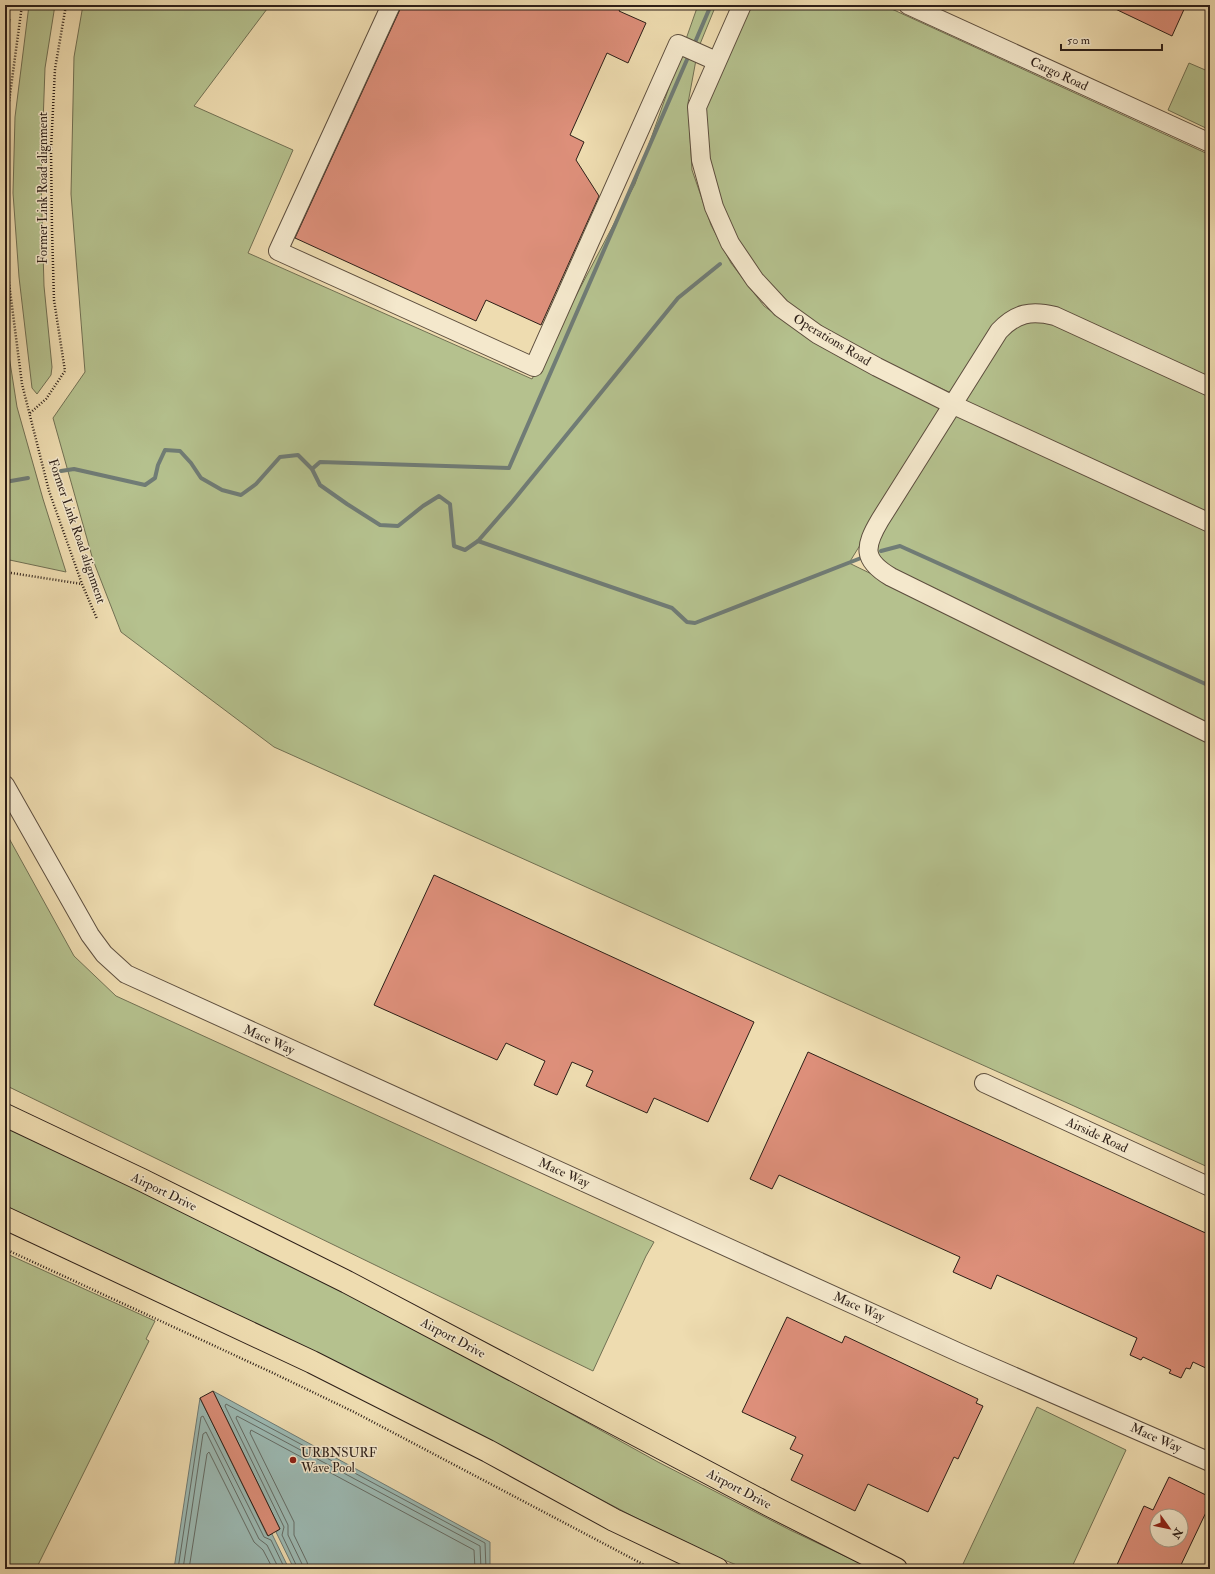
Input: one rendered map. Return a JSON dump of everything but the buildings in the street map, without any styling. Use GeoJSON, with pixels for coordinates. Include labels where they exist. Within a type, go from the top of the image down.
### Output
{"type":"FeatureCollection","features":[{"type":"Feature","properties":{"kind":"main road","name":"Airport Drive"},"geometry":{"type":"LineString","coordinates":[[5,1115],[142,1180],[347,1282],[773,1507],[896,1569]]}},
{"type":"Feature","properties":{"kind":"main road"},"geometry":{"type":"LineString","coordinates":[[5,1218],[312,1362],[488,1451],[614,1520],[717,1569]]}},
{"type":"Feature","properties":{"kind":"street"},"geometry":{"type":"LineString","coordinates":[[391,5],[278,251],[534,367],[678,44],[716,61]]}},
{"type":"Feature","properties":{"kind":"street","name":"Operations Road"},"geometry":{"type":"LineString","coordinates":[[742,5],[716,61],[698,106],[701,160],[714,207],[730,243],[755,280],[781,308],[817,334],[877,367],[950,404],[1210,523]]}},
{"type":"Feature","properties":{"kind":"street","name":"Cargo Road"},"geometry":{"type":"LineString","coordinates":[[908,5],[1210,143]]}},
{"type":"Feature","properties":{"kind":"street"},"geometry":{"type":"LineString","coordinates":[[1210,387],[1055,316],[1043,313],[1032,313],[1020,316],[1008,322],[999,331],[950,404],[873,533],[868,544],[872,561],[878,570],[1210,734]]}},
{"type":"Feature","properties":{"kind":"street","name":"Mace Way"},"geometry":{"type":"LineString","coordinates":[[5,785],[90,935],[104,954],[126,974],[948,1347],[1210,1462]]}},
{"type":"Feature","properties":{"kind":"street","name":"Airside Road"},"geometry":{"type":"LineString","coordinates":[[984,1083],[1210,1187]]}},
{"type":"Feature","properties":{"kind":"path"},"geometry":{"type":"LineString","coordinates":[[5,170],[7,117],[22,5]]}},
{"type":"Feature","properties":{"kind":"path","name":"Former Link Road alignment"},"geometry":{"type":"LineString","coordinates":[[30,413],[46,399],[65,371],[54,300],[52,149],[55,69],[66,5]]}},
{"type":"Feature","properties":{"kind":"path","name":"Former Link Road alignment"},"geometry":{"type":"LineString","coordinates":[[5,213],[8,275],[22,384],[49,491],[82,584],[97,619]]}},
{"type":"Feature","properties":{"kind":"path"},"geometry":{"type":"LineString","coordinates":[[5,572],[82,584]]}},
{"type":"Feature","properties":{"kind":"path"},"geometry":{"type":"LineString","coordinates":[[5,1249],[354,1412],[652,1569]]}},
{"type":"Feature","properties":{"kind":"green space"},"geometry":{"type":"Polygon","coordinates":[[[29,5],[55,5],[45,68],[41,179],[44,286],[52,367],[51,375],[37,394],[32,388],[19,277],[13,193],[15,117],[29,5]]]}},
{"type":"Feature","properties":{"kind":"green space"},"geometry":{"type":"Polygon","coordinates":[[[83,5],[270,5],[194,106],[293,150],[248,253],[532,379],[635,184],[698,5],[716,5],[698,49],[688,103],[692,170],[711,225],[731,263],[764,306],[799,332],[846,361],[944,409],[849,563],[1210,739],[1210,1168],[274,747],[121,632],[93,560],[53,418],[85,372],[71,194],[74,57],[83,5]]]}},
{"type":"Feature","properties":{"kind":"green space"},"geometry":{"type":"Polygon","coordinates":[[[734,5],[883,5],[1210,155],[1210,379],[1032,305],[953,394],[854,347],[810,320],[777,294],[746,256],[723,215],[709,167],[705,115],[709,79],[734,5]]]}},
{"type":"Feature","properties":{"kind":"green space"},"geometry":{"type":"Polygon","coordinates":[[[10,19],[5,60],[5,29],[10,19]]]}},
{"type":"Feature","properties":{"kind":"green space"},"geometry":{"type":"Polygon","coordinates":[[[1189,63],[1210,72],[1210,130],[1168,110],[1189,63]]]}},
{"type":"Feature","properties":{"kind":"green space"},"geometry":{"type":"Polygon","coordinates":[[[1048,320],[1210,393],[1210,514],[963,402],[999,343],[1021,323],[1048,320]]]}},
{"type":"Feature","properties":{"kind":"green space"},"geometry":{"type":"Polygon","coordinates":[[[5,330],[17,407],[43,499],[66,572],[5,559],[5,330]]]}},
{"type":"Feature","properties":{"kind":"green space"},"geometry":{"type":"Polygon","coordinates":[[[955,414],[1210,530],[1210,729],[895,573],[877,556],[876,542],[955,414]]]}},
{"type":"Feature","properties":{"kind":"green space"},"geometry":{"type":"Polygon","coordinates":[[[5,831],[74,956],[116,996],[654,1242],[646,1256],[593,1371],[5,1085],[5,831]]]}},
{"type":"Feature","properties":{"kind":"green space"},"geometry":{"type":"Polygon","coordinates":[[[5,1127],[232,1234],[463,1354],[658,1462],[790,1530],[872,1569],[747,1569],[719,1558],[638,1519],[494,1443],[64,1239],[5,1207],[5,1127]]]}},
{"type":"Feature","properties":{"kind":"green space"},"geometry":{"type":"Polygon","coordinates":[[[5,1253],[155,1321],[146,1339],[149,1341],[36,1569],[5,1569],[5,1253]]]}},
{"type":"Feature","properties":{"kind":"green space"},"geometry":{"type":"Polygon","coordinates":[[[1037,1407],[1126,1450],[1071,1569],[974,1569],[963,1564],[1037,1407]]]}},
{"type":"Feature","properties":{"kind":"water","name":"URBNSURF Wave Pool"},"geometry":{"type":"Polygon","coordinates":[[[213,1391],[490,1542],[490,1569],[294,1569],[276,1532],[280,1529],[213,1391]]]}},
{"type":"Feature","properties":{"kind":"water"},"geometry":{"type":"Polygon","coordinates":[[[200,1398],[267,1535],[272,1534],[289,1569],[174,1569],[200,1398]]]}},
{"type":"Feature","properties":{"kind":"waterway"},"geometry":{"type":"LineString","coordinates":[[693,47],[711,5]]}},
{"type":"Feature","properties":{"kind":"waterway"},"geometry":{"type":"LineString","coordinates":[[312,469],[320,462],[509,468],[689,55]]}},
{"type":"Feature","properties":{"kind":"waterway"},"geometry":{"type":"LineString","coordinates":[[478,541],[512,502],[678,298],[720,264]]}},
{"type":"Feature","properties":{"kind":"waterway"},"geometry":{"type":"LineString","coordinates":[[61,471],[74,469],[145,485],[155,478],[158,465],[165,450],[180,451],[191,463],[201,478],[222,490],[241,495],[256,484],[280,457],[298,455],[312,469],[320,485],[380,525],[398,526],[423,506],[439,496],[450,504],[454,546],[465,550],[478,541],[672,608],[687,622],[695,623],[861,558]]}},
{"type":"Feature","properties":{"kind":"waterway"},"geometry":{"type":"LineString","coordinates":[[5,482],[28,478]]}},
{"type":"Feature","properties":{"kind":"waterway"},"geometry":{"type":"LineString","coordinates":[[881,551],[900,546],[1210,686]]}},
{"type":"Feature","properties":{"kind":"place","name":"URBNSURF Wave Pool"},"geometry":{"type":"Point","coordinates":[293,1460]}}]}
